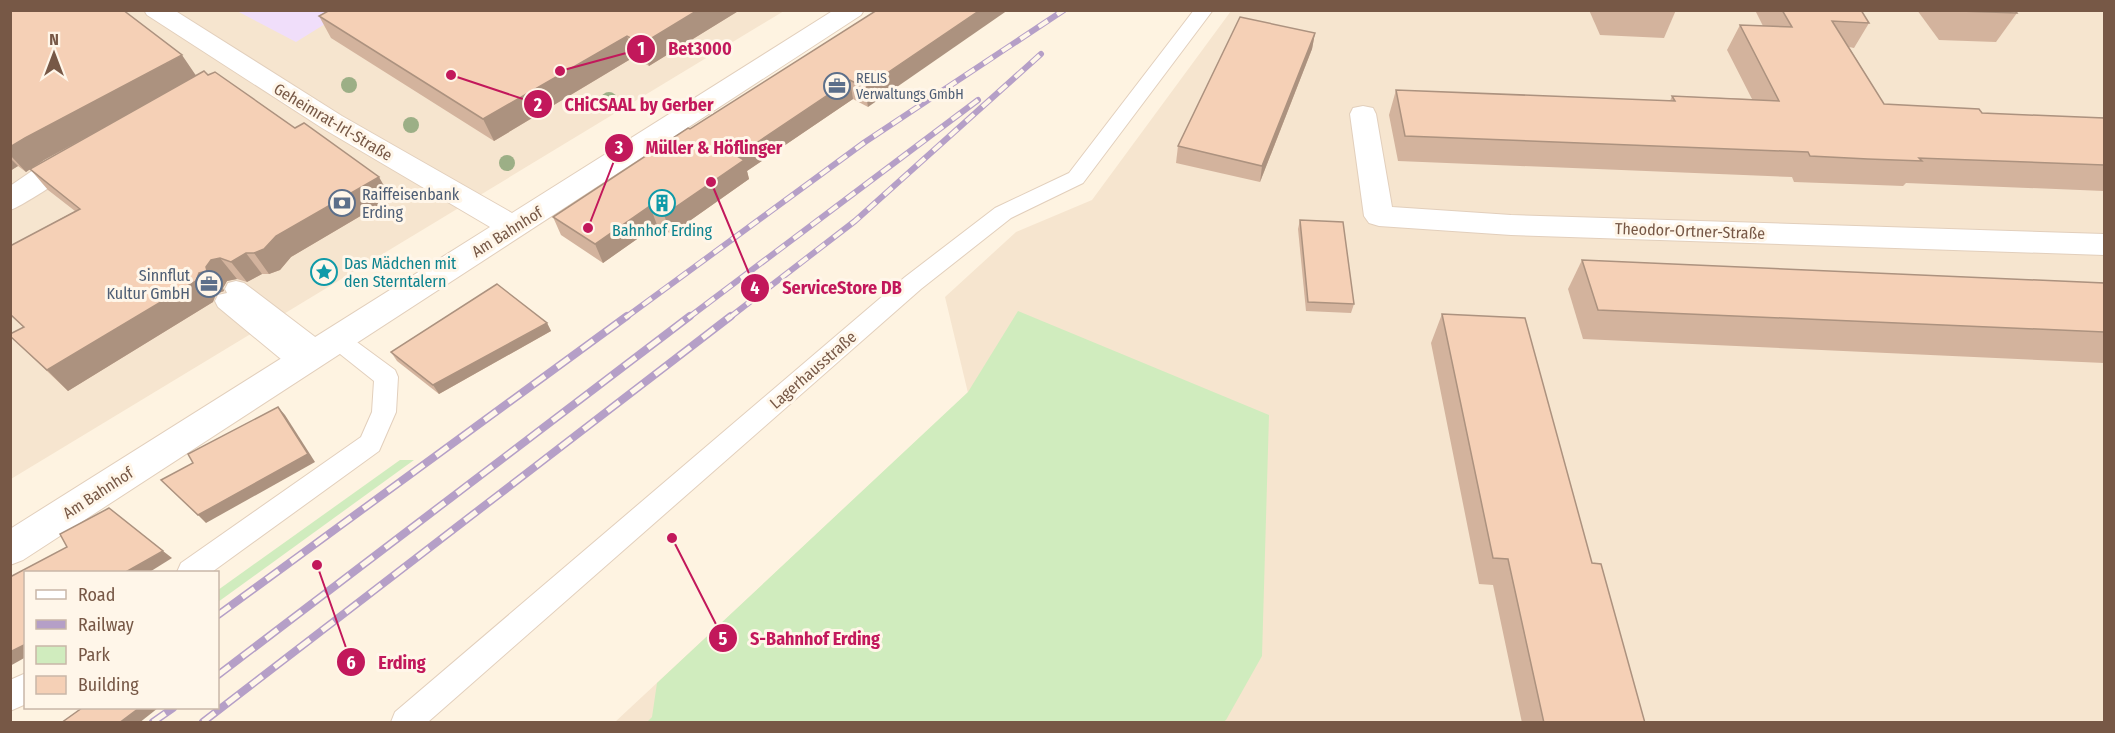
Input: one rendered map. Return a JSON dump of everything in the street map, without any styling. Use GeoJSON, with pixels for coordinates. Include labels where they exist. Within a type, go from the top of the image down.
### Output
{"type":"FeatureCollection","features":[{"type":"Feature","properties":{"kind":"street","name":"Geheimrat-Irl-Straße"},"geometry":{"type":"LineString","coordinates":[[156,10],[332,122],[514,228]]}},
{"type":"Feature","properties":{"kind":"street","name":"Am Bahnhof"},"geometry":{"type":"LineString","coordinates":[[10,549],[852,10]]}},
{"type":"Feature","properties":{"kind":"street"},"geometry":{"type":"LineString","coordinates":[[214,81],[242,66]]}},
{"type":"Feature","properties":{"kind":"street","name":"Theodor-Ortner-Straße"},"geometry":{"type":"LineString","coordinates":[[1363,114],[1379,216],[1511,225],[2104,245]]}},
{"type":"Feature","properties":{"kind":"street"},"geometry":{"type":"LineString","coordinates":[[10,200],[55,169],[95,147]]}},
{"type":"Feature","properties":{"kind":"lane","name":"Lagerhausstraße"},"geometry":{"type":"LineString","coordinates":[[406,723],[913,283],[1003,213],[1076,178],[1204,10]]}},
{"type":"Feature","properties":{"kind":"lane"},"geometry":{"type":"LineString","coordinates":[[194,571],[370,444],[383,420],[386,407],[386,378],[319,352],[229,293]]}},
{"type":"Feature","properties":{"kind":"lane"},"geometry":{"type":"LineString","coordinates":[[10,697],[24,688]]}},
{"type":"Feature","properties":{"kind":"shaded area"},"geometry":{"type":"Polygon","coordinates":[[[11,11],[784,11],[11,479],[11,11]]]}},
{"type":"Feature","properties":{"kind":"shaded area"},"geometry":{"type":"Polygon","coordinates":[[[237,11],[346,11],[296,42],[237,11]]]}},
{"type":"Feature","properties":{"kind":"shaded area"},"geometry":{"type":"Polygon","coordinates":[[[1231,11],[2104,11],[2104,722],[615,722],[968,393],[945,297],[1016,232],[1092,200],[1231,11]]]}},
{"type":"Feature","properties":{"kind":"green space"},"geometry":{"type":"Polygon","coordinates":[[[1018,311],[1269,415],[1262,656],[1226,720],[1223,722],[647,722],[652,717],[657,683],[968,392],[1018,311]]]}},
{"type":"Feature","properties":{"kind":"green space"},"geometry":{"type":"Polygon","coordinates":[[[400,460],[414,460],[219,601],[219,589],[400,460]]]}},
{"type":"Feature","properties":{"kind":"building"},"geometry":{"type":"Polygon","coordinates":[[[10,10],[123,10],[182,55],[10,147],[10,10]]]}},
{"type":"Feature","properties":{"kind":"building"},"geometry":{"type":"Polygon","coordinates":[[[330,10],[698,10],[642,44],[627,36],[483,119],[319,16],[330,10]]]}},
{"type":"Feature","properties":{"kind":"building"},"geometry":{"type":"Polygon","coordinates":[[[877,10],[980,10],[865,88],[850,80],[737,156],[744,160],[664,215],[650,206],[595,244],[553,217],[688,128],[690,129],[877,10]]]}},
{"type":"Feature","properties":{"kind":"building"},"geometry":{"type":"Polygon","coordinates":[[[1782,10],[1861,10],[1869,23],[1832,21],[1884,104],[1979,109],[1982,113],[2104,118],[2104,165],[1919,158],[1922,161],[1868,159],[1810,156],[1808,152],[1405,136],[1396,90],[1675,101],[1672,96],[1779,101],[1740,25],[1792,27],[1782,10]]]}},
{"type":"Feature","properties":{"kind":"building"},"geometry":{"type":"Polygon","coordinates":[[[2015,10],[2017,13],[1959,11],[2015,10]]]}},
{"type":"Feature","properties":{"kind":"building"},"geometry":{"type":"Polygon","coordinates":[[[1240,17],[1315,33],[1262,166],[1178,146],[1240,17]]]}},
{"type":"Feature","properties":{"kind":"building"},"geometry":{"type":"Polygon","coordinates":[[[204,71],[208,75],[215,72],[295,128],[304,123],[379,177],[276,236],[264,249],[246,253],[231,262],[220,258],[211,260],[206,267],[207,271],[199,273],[196,281],[47,370],[10,336],[24,327],[10,314],[10,246],[80,209],[30,169],[204,71]]]}},
{"type":"Feature","properties":{"kind":"building"},"geometry":{"type":"Polygon","coordinates":[[[1300,220],[1343,222],[1354,304],[1308,302],[1300,220]]]}},
{"type":"Feature","properties":{"kind":"building"},"geometry":{"type":"Polygon","coordinates":[[[1582,260],[2104,283],[2104,332],[1598,310],[1582,260]]]}},
{"type":"Feature","properties":{"kind":"building"},"geometry":{"type":"Polygon","coordinates":[[[497,284],[547,323],[433,385],[391,352],[497,284]]]}},
{"type":"Feature","properties":{"kind":"building"},"geometry":{"type":"Polygon","coordinates":[[[1442,314],[1525,318],[1592,563],[1601,564],[1645,723],[1544,723],[1508,559],[1493,558],[1442,314]]]}},
{"type":"Feature","properties":{"kind":"building"},"geometry":{"type":"Polygon","coordinates":[[[278,407],[308,454],[198,515],[161,480],[193,463],[188,454],[278,407]]]}},
{"type":"Feature","properties":{"kind":"building"},"geometry":{"type":"Polygon","coordinates":[[[109,508],[163,551],[128,571],[24,571],[24,645],[10,652],[10,577],[67,547],[60,534],[109,508]]]}},
{"type":"Feature","properties":{"kind":"building"},"geometry":{"type":"Polygon","coordinates":[[[81,709],[138,709],[119,723],[61,723],[81,709]]]}},
{"type":"Feature","properties":{"kind":"railway"},"geometry":{"type":"LineString","coordinates":[[625,318],[865,142],[1064,10]]}},
{"type":"Feature","properties":{"kind":"railway"},"geometry":{"type":"LineString","coordinates":[[729,318],[855,221],[1041,54]]}},
{"type":"Feature","properties":{"kind":"railway"},"geometry":{"type":"LineString","coordinates":[[688,318],[978,100]]}},
{"type":"Feature","properties":{"kind":"railway"},"geometry":{"type":"LineString","coordinates":[[219,614],[627,316]]}},
{"type":"Feature","properties":{"kind":"railway"},"geometry":{"type":"LineString","coordinates":[[219,674],[690,316]]}},
{"type":"Feature","properties":{"kind":"railway"},"geometry":{"type":"LineString","coordinates":[[203,722],[731,316]]}},
{"type":"Feature","properties":{"kind":"railway"},"geometry":{"type":"LineString","coordinates":[[153,722],[172,709]]}},
{"type":"Feature","properties":{"kind":"place","name":"Bet3000"},"geometry":{"type":"Point","coordinates":[560,71]}},
{"type":"Feature","properties":{"kind":"place","name":"CHiCSAAL by Gerber"},"geometry":{"type":"Point","coordinates":[451,75]}},
{"type":"Feature","properties":{"kind":"place","name":"RELIS Verwaltungs GmbH"},"geometry":{"type":"Point","coordinates":[837,86]}},
{"type":"Feature","properties":{"kind":"place","name":"ServiceStore DB"},"geometry":{"type":"Point","coordinates":[711,182]}},
{"type":"Feature","properties":{"kind":"place","name":"Raiffeisenbank Erding"},"geometry":{"type":"Point","coordinates":[342,203]}},
{"type":"Feature","properties":{"kind":"place","name":"Bahnhof Erding"},"geometry":{"type":"Point","coordinates":[662,203]}},
{"type":"Feature","properties":{"kind":"place","name":"Müller & Höflinger"},"geometry":{"type":"Point","coordinates":[588,228]}},
{"type":"Feature","properties":{"kind":"place","name":"Das Mädchen mit den Sterntalern"},"geometry":{"type":"Point","coordinates":[324,272]}},
{"type":"Feature","properties":{"kind":"place","name":"Sinnflut Kultur GmbH"},"geometry":{"type":"Point","coordinates":[209,284]}},
{"type":"Feature","properties":{"kind":"place","name":"S-Bahnhof Erding"},"geometry":{"type":"Point","coordinates":[672,538]}},
{"type":"Feature","properties":{"kind":"place","name":"Erding"},"geometry":{"type":"Point","coordinates":[317,565]}}]}
